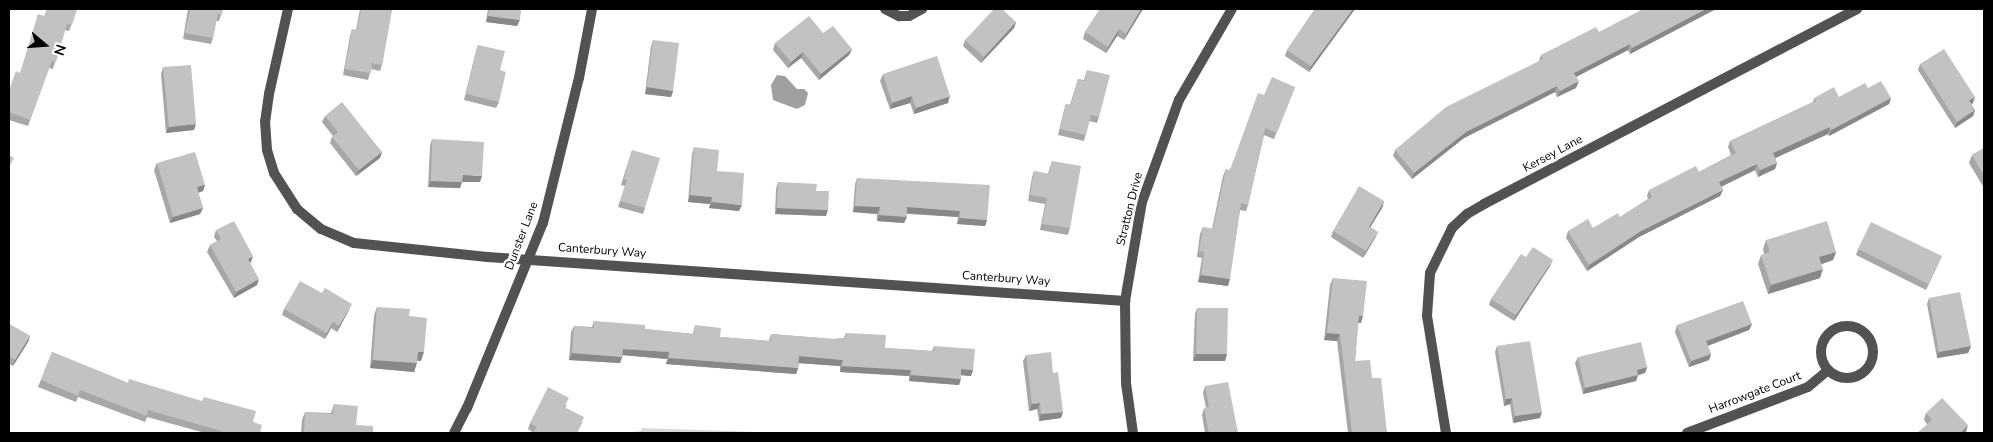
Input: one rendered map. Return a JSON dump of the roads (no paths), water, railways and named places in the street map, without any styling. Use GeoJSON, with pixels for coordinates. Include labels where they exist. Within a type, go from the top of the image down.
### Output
{"type":"FeatureCollection","features":[{"type":"Feature","properties":{"kind":"street","name":"Canterbury Way"},"geometry":{"type":"LineString","coordinates":[[288,9],[265,121],[266,150],[274,173],[297,209],[321,229],[354,243],[478,256],[1125,301]]}},
{"type":"Feature","properties":{"kind":"street","name":"Dunster Lane"},"geometry":{"type":"LineString","coordinates":[[454,433],[468,408],[543,222],[579,78],[592,9]]}},
{"type":"Feature","properties":{"kind":"street"},"geometry":{"type":"LineString","coordinates":[[885,9],[899,16],[909,16],[922,9]]}},
{"type":"Feature","properties":{"kind":"street","name":"Stratton Drive"},"geometry":{"type":"LineString","coordinates":[[1132,433],[1126,383],[1125,301],[1142,202],[1166,129],[1199,61],[1232,9]]}},
{"type":"Feature","properties":{"kind":"street","name":"Kersey Lane"},"geometry":{"type":"LineString","coordinates":[[1446,433],[1426,316],[1430,273],[1452,228],[1466,214],[1484,204],[1857,9]]}},
{"type":"Feature","properties":{"kind":"street"},"geometry":{"type":"LineString","coordinates":[[1850,326],[1866,334],[1873,351],[1868,368],[1861,374],[1844,378],[1828,370],[1821,354],[1826,337],[1841,327],[1850,326]]}},
{"type":"Feature","properties":{"kind":"street","name":"Harrowgate Court"},"geometry":{"type":"LineString","coordinates":[[1687,433],[1808,387],[1828,370]]}}]}
